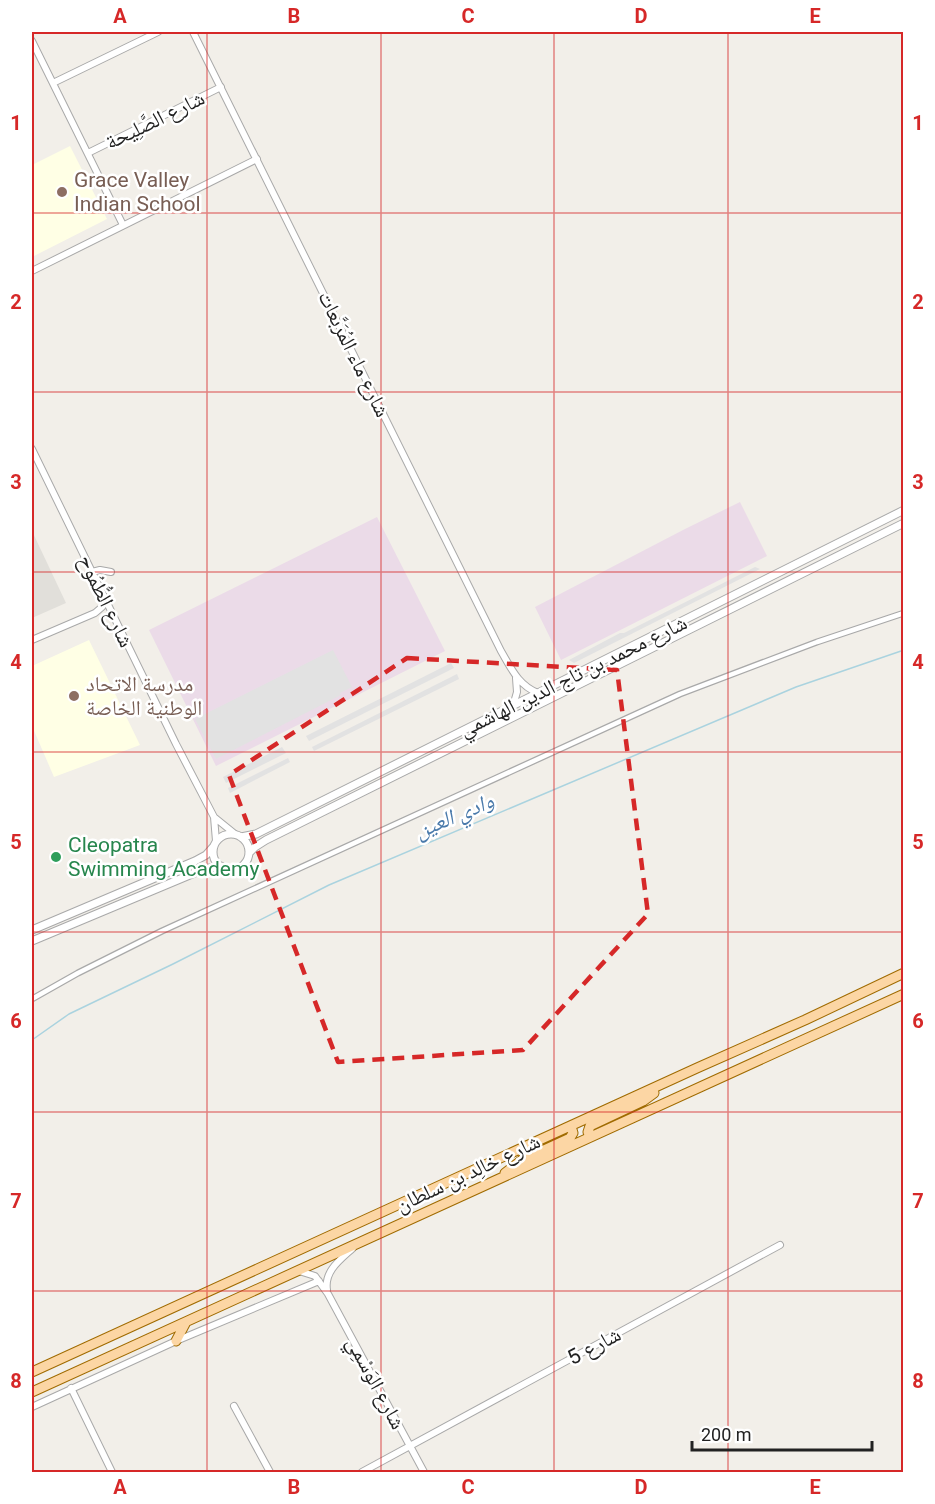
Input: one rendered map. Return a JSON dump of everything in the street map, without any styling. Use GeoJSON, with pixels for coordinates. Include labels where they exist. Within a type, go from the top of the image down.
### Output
{"type":"FeatureCollection","features":[{"type":"Feature","properties":{"kind":"main road","name":"شارع خالِد بن سلطان"},"geometry":{"type":"LineString","coordinates":[[32,1372],[805,1020],[903,973]]}},
{"type":"Feature","properties":{"kind":"main road","name":"شارع خالِد بن سلطان"},"geometry":{"type":"LineString","coordinates":[[32,1392],[903,994]]}},
{"type":"Feature","properties":{"kind":"main road"},"geometry":{"type":"LineString","coordinates":[[590,1137],[588,1132],[590,1126],[648,1098],[662,1085]]}},
{"type":"Feature","properties":{"kind":"main road"},"geometry":{"type":"LineString","coordinates":[[499,1179],[522,1160],[570,1138],[573,1133],[571,1126]]}},
{"type":"Feature","properties":{"kind":"main road"},"geometry":{"type":"LineString","coordinates":[[176,1341],[186,1322]]}},
{"type":"Feature","properties":{"kind":"street"},"geometry":{"type":"LineString","coordinates":[[53,83],[158,32]]}},
{"type":"Feature","properties":{"kind":"street","name":"شارع ماء المُرَبَّعات"},"geometry":{"type":"LineString","coordinates":[[193,32],[496,640],[516,677],[528,688],[538,693]]}},
{"type":"Feature","properties":{"kind":"street"},"geometry":{"type":"LineString","coordinates":[[32,41],[123,225]]}},
{"type":"Feature","properties":{"kind":"street","name":"شارع الصَّلِيحة"},"geometry":{"type":"LineString","coordinates":[[88,153],[221,87]]}},
{"type":"Feature","properties":{"kind":"street"},"geometry":{"type":"LineString","coordinates":[[32,271],[257,159]]}},
{"type":"Feature","properties":{"kind":"street","name":"شارع الطُّمُوح"},"geometry":{"type":"LineString","coordinates":[[32,449],[176,744],[214,816],[238,836]]}},
{"type":"Feature","properties":{"kind":"street","name":"شارع محمد بن تاج الدين الهاشمي"},"geometry":{"type":"LineString","coordinates":[[238,836],[256,834],[903,510]]}},
{"type":"Feature","properties":{"kind":"street","name":"شارع محمد بن تاج الدين الهاشمي"},"geometry":{"type":"LineString","coordinates":[[249,853],[262,842],[903,523]]}},
{"type":"Feature","properties":{"kind":"street"},"geometry":{"type":"LineString","coordinates":[[92,572],[100,570],[111,572]]}},
{"type":"Feature","properties":{"kind":"street"},"geometry":{"type":"LineString","coordinates":[[32,640],[95,613],[106,600]]}},
{"type":"Feature","properties":{"kind":"street"},"geometry":{"type":"LineString","coordinates":[[95,613],[115,618]]}},
{"type":"Feature","properties":{"kind":"street"},"geometry":{"type":"LineString","coordinates":[[32,999],[78,973],[162,932],[680,693],[903,613]]}},
{"type":"Feature","properties":{"kind":"street"},"geometry":{"type":"LineString","coordinates":[[513,706],[517,692],[516,677]]}},
{"type":"Feature","properties":{"kind":"street","name":"شارع الطُّمُوح"},"geometry":{"type":"LineString","coordinates":[[214,816],[215,844]]}},
{"type":"Feature","properties":{"kind":"street"},"geometry":{"type":"LineString","coordinates":[[32,930],[195,861],[206,855],[215,844],[225,835],[238,836],[246,842],[249,853],[246,861],[241,867],[229,869],[221,866],[213,855],[215,844]]}},
{"type":"Feature","properties":{"kind":"street"},"geometry":{"type":"LineString","coordinates":[[32,941],[204,869],[221,866]]}},
{"type":"Feature","properties":{"kind":"street"},"geometry":{"type":"LineString","coordinates":[[328,1294],[327,1275],[359,1242]]}},
{"type":"Feature","properties":{"kind":"street","name":"شارع 5"},"geometry":{"type":"LineString","coordinates":[[362,1473],[780,1245]]}},
{"type":"Feature","properties":{"kind":"street","name":"شارع الوَسْمِي"},"geometry":{"type":"LineString","coordinates":[[298,1270],[315,1275],[328,1294],[424,1473]]}},
{"type":"Feature","properties":{"kind":"street"},"geometry":{"type":"LineString","coordinates":[[32,1407],[176,1341],[319,1281]]}},
{"type":"Feature","properties":{"kind":"street"},"geometry":{"type":"LineString","coordinates":[[71,1388],[112,1473]]}},
{"type":"Feature","properties":{"kind":"street"},"geometry":{"type":"LineString","coordinates":[[234,1406],[270,1473]]}},
{"type":"Feature","properties":{"kind":"highlighted area"},"geometry":{"type":"Polygon","coordinates":[[[407,658],[617,670],[648,914],[523,1050],[338,1062],[229,775],[407,658]]]}},
{"type":"Feature","properties":{"kind":"shaded area","name":"Grace Valley Indian School"},"geometry":{"type":"Polygon","coordinates":[[[70,146],[107,219],[32,257],[32,165],[70,146]]]}},
{"type":"Feature","properties":{"kind":"shaded area"},"geometry":{"type":"Polygon","coordinates":[[[740,502],[767,556],[561,660],[535,607],[740,502]]]}},
{"type":"Feature","properties":{"kind":"shaded area"},"geometry":{"type":"Polygon","coordinates":[[[377,517],[445,651],[216,766],[149,630],[377,517]]]}},
{"type":"Feature","properties":{"kind":"shaded area"},"geometry":{"type":"Polygon","coordinates":[[[32,531],[66,603],[32,618],[32,531]]]}},
{"type":"Feature","properties":{"kind":"shaded area"},"geometry":{"type":"Polygon","coordinates":[[[755,567],[760,569],[574,663],[569,660],[620,633],[755,567]]]}},
{"type":"Feature","properties":{"kind":"shaded area","name":"مدرسة الاتحاد الوطنية الخاصة"},"geometry":{"type":"Polygon","coordinates":[[[89,640],[140,745],[54,777],[32,726],[32,666],[89,640]]]}},
{"type":"Feature","properties":{"kind":"shaded area"},"geometry":{"type":"Polygon","coordinates":[[[333,650],[352,687],[340,693],[341,695],[216,759],[195,719],[333,650]]]}},
{"type":"Feature","properties":{"kind":"shaded area"},"geometry":{"type":"Polygon","coordinates":[[[451,663],[454,668],[309,741],[306,736],[451,663]]]}},
{"type":"Feature","properties":{"kind":"shaded area"},"geometry":{"type":"Polygon","coordinates":[[[457,674],[459,679],[314,751],[312,747],[457,674]]]}},
{"type":"Feature","properties":{"kind":"shaded area"},"geometry":{"type":"Polygon","coordinates":[[[282,747],[286,753],[226,783],[223,777],[282,747]]]}},
{"type":"Feature","properties":{"kind":"shaded area"},"geometry":{"type":"Polygon","coordinates":[[[288,758],[290,762],[230,793],[228,788],[288,758]]]}},
{"type":"Feature","properties":{"kind":"waterway","name":"وادي العين"},"geometry":{"type":"LineString","coordinates":[[32,1040],[69,1014],[329,885],[796,687],[904,650]]}},
{"type":"Feature","properties":{"kind":"place","name":"Grace Valley Indian School"},"geometry":{"type":"Point","coordinates":[62,192]}},
{"type":"Feature","properties":{"kind":"place","name":"مدرسة الاتحاد الوطنية الخاصة"},"geometry":{"type":"Point","coordinates":[74,696]}},
{"type":"Feature","properties":{"kind":"place","name":"Cleopatra Swimming Academy"},"geometry":{"type":"Point","coordinates":[56,857]}}]}
